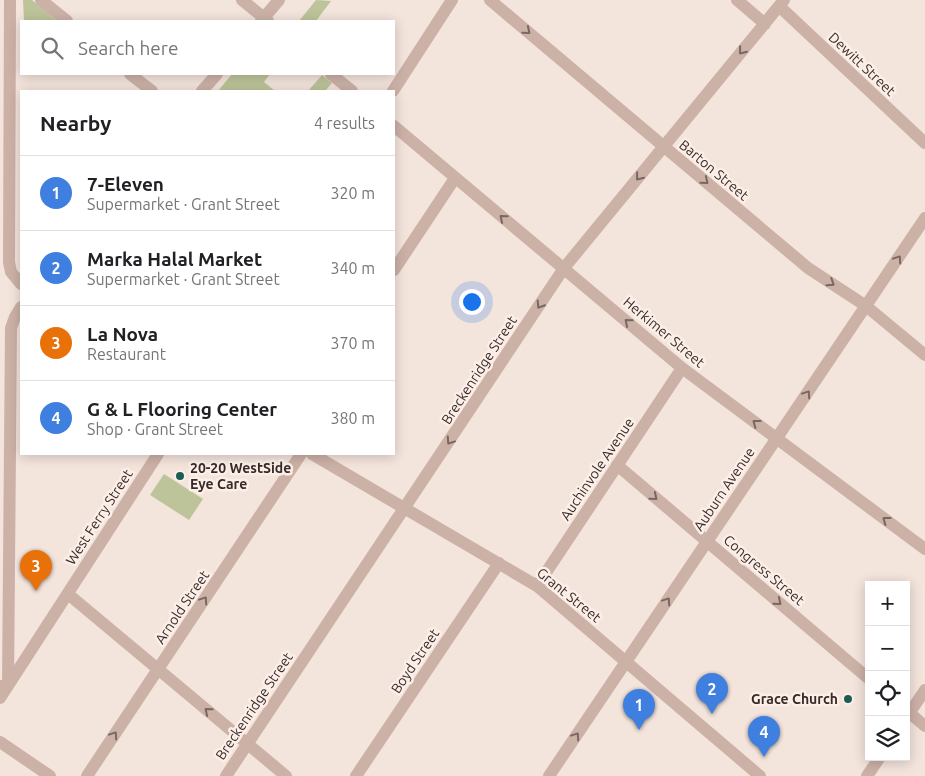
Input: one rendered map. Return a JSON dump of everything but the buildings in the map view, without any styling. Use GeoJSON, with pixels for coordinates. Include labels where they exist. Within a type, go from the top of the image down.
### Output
{"type":"FeatureCollection","features":[{"type":"Feature","properties":{"kind":"street"},"geometry":{"type":"LineString","coordinates":[[10,0],[5,93],[4,248],[11,272],[20,283]]}},
{"type":"Feature","properties":{"kind":"street"},"geometry":{"type":"LineString","coordinates":[[41,0],[66,20]]}},
{"type":"Feature","properties":{"kind":"street"},"geometry":{"type":"LineString","coordinates":[[242,0],[264,20],[278,0]]}},
{"type":"Feature","properties":{"kind":"street"},"geometry":{"type":"LineString","coordinates":[[394,90],[452,0]]}},
{"type":"Feature","properties":{"kind":"street","name":"Barton Street"},"geometry":{"type":"LineString","coordinates":[[490,0],[808,268],[866,306],[925,355]]}},
{"type":"Feature","properties":{"kind":"street"},"geometry":{"type":"LineString","coordinates":[[736,0],[765,24]]}},
{"type":"Feature","properties":{"kind":"street","name":"Breckenridge Street"},"geometry":{"type":"LineString","coordinates":[[226,776],[564,268],[782,3]]}},
{"type":"Feature","properties":{"kind":"street","name":"Dewitt Street"},"geometry":{"type":"LineString","coordinates":[[782,3],[925,144]]}},
{"type":"Feature","properties":{"kind":"street"},"geometry":{"type":"LineString","coordinates":[[131,75],[151,90]]}},
{"type":"Feature","properties":{"kind":"street"},"geometry":{"type":"LineString","coordinates":[[203,90],[216,75]]}},
{"type":"Feature","properties":{"kind":"street"},"geometry":{"type":"LineString","coordinates":[[332,75],[351,90]]}},
{"type":"Feature","properties":{"kind":"street","name":"Herkimer Street"},"geometry":{"type":"LineString","coordinates":[[395,127],[682,368],[925,549]]}},
{"type":"Feature","properties":{"kind":"street"},"geometry":{"type":"LineString","coordinates":[[395,268],[455,178]]}},
{"type":"Feature","properties":{"kind":"street","name":"Auburn Avenue"},"geometry":{"type":"LineString","coordinates":[[549,776],[925,218]]}},
{"type":"Feature","properties":{"kind":"street"},"geometry":{"type":"LineString","coordinates":[[4,686],[5,485],[11,328],[20,309]]}},
{"type":"Feature","properties":{"kind":"street","name":"Auchinvole Avenue"},"geometry":{"type":"LineString","coordinates":[[537,586],[682,368]]}},
{"type":"Feature","properties":{"kind":"street","name":"West Ferry Street"},"geometry":{"type":"LineString","coordinates":[[0,698],[4,686],[68,594],[157,455]]}},
{"type":"Feature","properties":{"kind":"street","name":"Arnold Street"},"geometry":{"type":"LineString","coordinates":[[87,776],[300,455]]}},
{"type":"Feature","properties":{"kind":"street","name":"Grant Street"},"geometry":{"type":"LineString","coordinates":[[314,455],[537,586],[760,776]]}},
{"type":"Feature","properties":{"kind":"street","name":"Congress Street"},"geometry":{"type":"LineString","coordinates":[[617,466],[865,675]]}},
{"type":"Feature","properties":{"kind":"street","name":"Boyd Street"},"geometry":{"type":"LineString","coordinates":[[356,776],[499,563]]}},
{"type":"Feature","properties":{"kind":"street"},"geometry":{"type":"LineString","coordinates":[[68,594],[286,776]]}},
{"type":"Feature","properties":{"kind":"street"},"geometry":{"type":"LineString","coordinates":[[910,710],[925,690]]}},
{"type":"Feature","properties":{"kind":"street"},"geometry":{"type":"LineString","coordinates":[[910,716],[925,726]]}},
{"type":"Feature","properties":{"kind":"street"},"geometry":{"type":"LineString","coordinates":[[0,742],[50,776]]}},
{"type":"Feature","properties":{"kind":"street"},"geometry":{"type":"LineString","coordinates":[[867,776],[877,761]]}},
{"type":"Feature","properties":{"kind":"green space"},"geometry":{"type":"Polygon","coordinates":[[[23,0],[32,0],[56,20],[24,20],[23,0]]]}},
{"type":"Feature","properties":{"kind":"green space"},"geometry":{"type":"Polygon","coordinates":[[[316,0],[331,1],[317,20],[300,20],[316,0]]]}},
{"type":"Feature","properties":{"kind":"green space"},"geometry":{"type":"Polygon","coordinates":[[[231,75],[269,75],[264,82],[274,90],[219,90],[231,75]]]}},
{"type":"Feature","properties":{"kind":"green space"},"geometry":{"type":"Polygon","coordinates":[[[322,75],[332,83],[326,90],[309,90],[322,75]]]}},
{"type":"Feature","properties":{"kind":"green space"},"geometry":{"type":"Polygon","coordinates":[[[164,474],[203,499],[189,520],[150,495],[164,474]]]}},
{"type":"Feature","properties":{"kind":"place","name":"20-20 WestSide Eye Care"},"geometry":{"type":"Point","coordinates":[180,476]}},
{"type":"Feature","properties":{"kind":"place","name":"La Nova"},"geometry":{"type":"Point","coordinates":[36,591]}},
{"type":"Feature","properties":{"kind":"place","name":"Grace Church"},"geometry":{"type":"Point","coordinates":[848,699]}},
{"type":"Feature","properties":{"kind":"place","name":"Marka Halal Market"},"geometry":{"type":"Point","coordinates":[712,714]}},
{"type":"Feature","properties":{"kind":"place","name":"7-Eleven"},"geometry":{"type":"Point","coordinates":[639,730]}},
{"type":"Feature","properties":{"kind":"place","name":"G & L Flooring Center"},"geometry":{"type":"Point","coordinates":[764,757]}}]}
